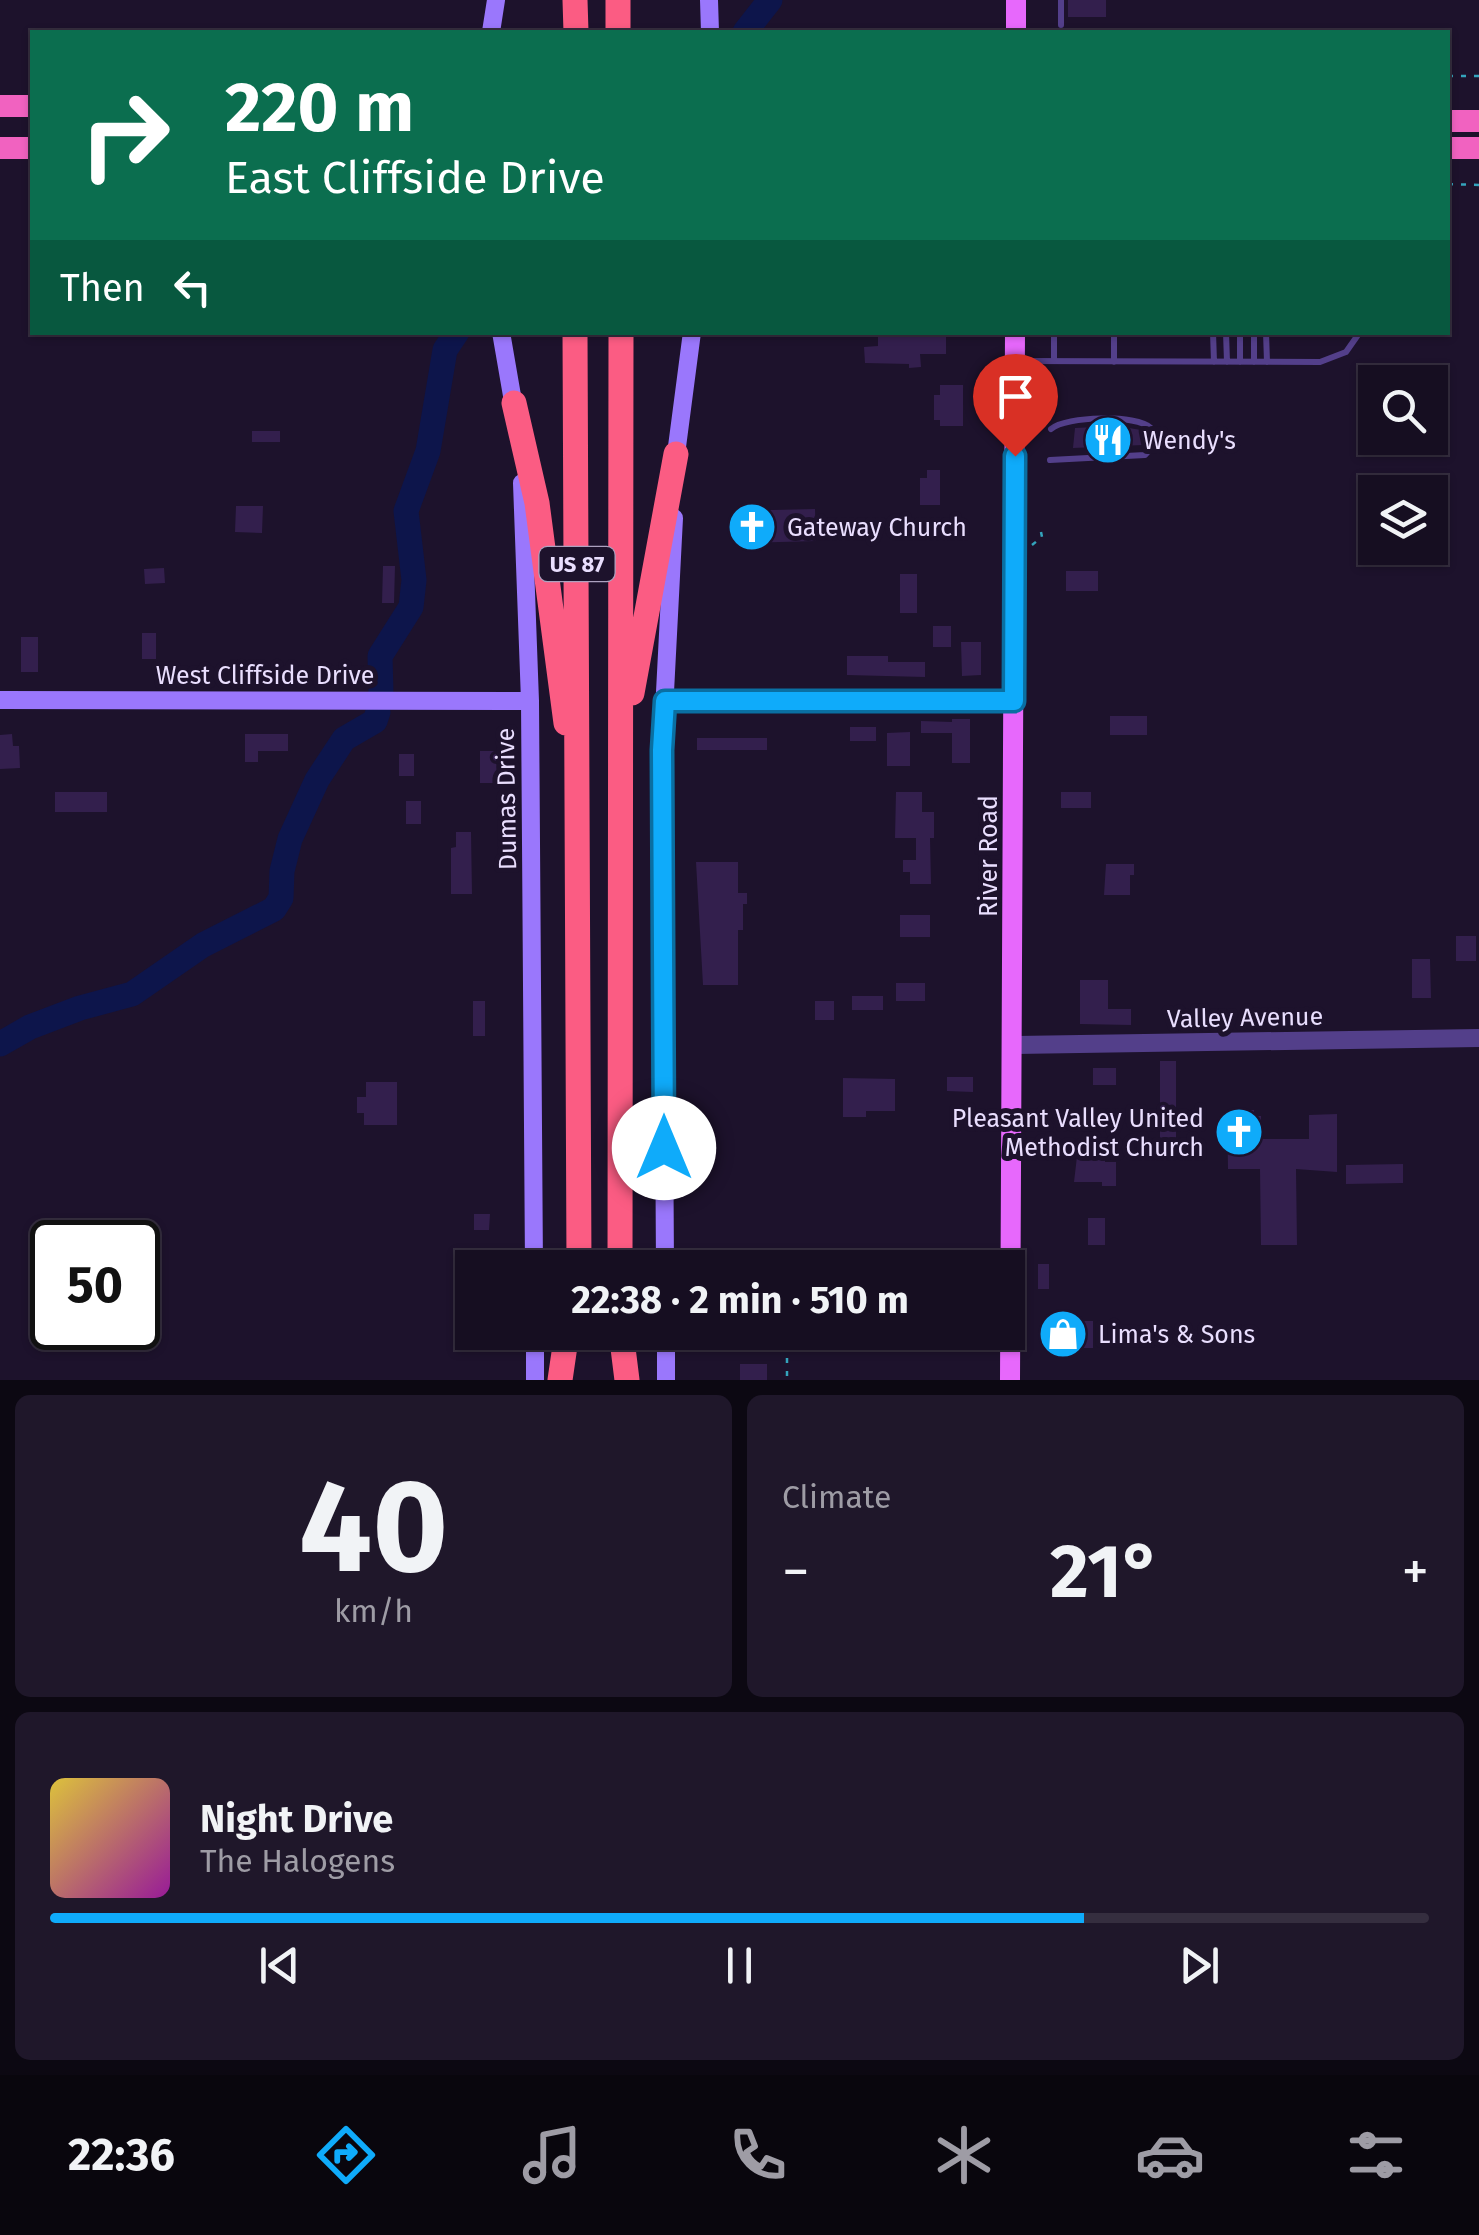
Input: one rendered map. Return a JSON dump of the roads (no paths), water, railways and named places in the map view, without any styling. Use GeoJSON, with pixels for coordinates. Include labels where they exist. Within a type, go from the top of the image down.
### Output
{"type":"FeatureCollection","features":[{"type":"Feature","properties":{"kind":"highway"},"geometry":{"type":"LineString","coordinates":[[575,0],[576,30]]}},
{"type":"Feature","properties":{"kind":"highway"},"geometry":{"type":"LineString","coordinates":[[618,0],[618,30]]}},
{"type":"Feature","properties":{"kind":"highway"},"geometry":{"type":"LineString","coordinates":[[0,106],[30,106]]}},
{"type":"Feature","properties":{"kind":"highway"},"geometry":{"type":"LineString","coordinates":[[1450,121],[1479,121]]}},
{"type":"Feature","properties":{"kind":"highway"},"geometry":{"type":"LineString","coordinates":[[0,148],[30,148]]}},
{"type":"Feature","properties":{"kind":"highway"},"geometry":{"type":"LineString","coordinates":[[1450,148],[1479,148]]}},
{"type":"Feature","properties":{"kind":"highway","name":"US 87"},"geometry":{"type":"LineString","coordinates":[[575,335],[577,1250]]}},
{"type":"Feature","properties":{"kind":"highway","name":"US 87"},"geometry":{"type":"LineString","coordinates":[[620,1250],[621,335]]}},
{"type":"Feature","properties":{"kind":"highway"},"geometry":{"type":"LineString","coordinates":[[514,403],[538,503],[561,694],[578,796]]}},
{"type":"Feature","properties":{"kind":"highway"},"geometry":{"type":"LineString","coordinates":[[621,752],[676,454]]}},
{"type":"Feature","properties":{"kind":"highway"},"geometry":{"type":"LineString","coordinates":[[560,1380],[564,1350]]}},
{"type":"Feature","properties":{"kind":"highway"},"geometry":{"type":"LineString","coordinates":[[579,1350],[579,1380]]}},
{"type":"Feature","properties":{"kind":"highway"},"geometry":{"type":"LineString","coordinates":[[619,1380],[620,1350]]}},
{"type":"Feature","properties":{"kind":"highway"},"geometry":{"type":"LineString","coordinates":[[623,1350],[627,1380]]}},
{"type":"Feature","properties":{"kind":"main road"},"geometry":{"type":"LineString","coordinates":[[492,30],[496,0]]}},
{"type":"Feature","properties":{"kind":"main road"},"geometry":{"type":"LineString","coordinates":[[709,0],[710,30]]}},
{"type":"Feature","properties":{"kind":"main road"},"geometry":{"type":"LineString","coordinates":[[1016,0],[1016,30]]}},
{"type":"Feature","properties":{"kind":"main road","name":"Dumas Drive"},"geometry":{"type":"LineString","coordinates":[[502,335],[514,403],[525,514],[534,1250]]}},
{"type":"Feature","properties":{"kind":"main road"},"geometry":{"type":"LineString","coordinates":[[665,1250],[662,750],[676,454],[692,335]]}},
{"type":"Feature","properties":{"kind":"main road","name":"River Road"},"geometry":{"type":"LineString","coordinates":[[1010,1380],[1015,335]]}},
{"type":"Feature","properties":{"kind":"main road","name":"West Cliffside Drive"},"geometry":{"type":"LineString","coordinates":[[0,700],[530,700]]}},
{"type":"Feature","properties":{"kind":"main road"},"geometry":{"type":"LineString","coordinates":[[665,701],[1014,701]]}},
{"type":"Feature","properties":{"kind":"main road"},"geometry":{"type":"LineString","coordinates":[[535,1350],[535,1380]]}},
{"type":"Feature","properties":{"kind":"main road"},"geometry":{"type":"LineString","coordinates":[[666,1350],[666,1380]]}},
{"type":"Feature","properties":{"kind":"street","name":"Valley Avenue"},"geometry":{"type":"LineString","coordinates":[[1012,1046],[1479,1038]]}},
{"type":"Feature","properties":{"kind":"lane"},"geometry":{"type":"LineString","coordinates":[[1061,0],[1061,26]]}},
{"type":"Feature","properties":{"kind":"lane"},"geometry":{"type":"LineString","coordinates":[[1054,335],[1054,362]]}},
{"type":"Feature","properties":{"kind":"lane"},"geometry":{"type":"LineString","coordinates":[[1114,335],[1114,362]]}},
{"type":"Feature","properties":{"kind":"lane"},"geometry":{"type":"LineString","coordinates":[[1213,335],[1214,362]]}},
{"type":"Feature","properties":{"kind":"lane"},"geometry":{"type":"LineString","coordinates":[[1226,335],[1227,362]]}},
{"type":"Feature","properties":{"kind":"lane"},"geometry":{"type":"LineString","coordinates":[[1240,335],[1240,362]]}},
{"type":"Feature","properties":{"kind":"lane"},"geometry":{"type":"LineString","coordinates":[[1254,335],[1254,362]]}},
{"type":"Feature","properties":{"kind":"lane"},"geometry":{"type":"LineString","coordinates":[[1266,335],[1267,362]]}},
{"type":"Feature","properties":{"kind":"lane"},"geometry":{"type":"LineString","coordinates":[[1015,362],[1320,362],[1346,352],[1358,335]]}},
{"type":"Feature","properties":{"kind":"lane"},"geometry":{"type":"LineString","coordinates":[[1050,460],[1144,454],[1155,444],[1151,428],[1139,420],[1066,420],[1051,428]]}},
{"type":"Feature","properties":{"kind":"waterway"},"geometry":{"type":"LineString","coordinates":[[747,30],[770,0]]}},
{"type":"Feature","properties":{"kind":"waterway"},"geometry":{"type":"LineString","coordinates":[[381,693],[380,656],[411,607],[414,580],[406,511],[428,451],[445,350],[455,335]]}},
{"type":"Feature","properties":{"kind":"waterway"},"geometry":{"type":"LineString","coordinates":[[0,1044],[30,1027],[80,1008],[132,994],[203,945],[274,909],[281,898],[282,871],[290,839],[317,780],[344,739],[375,721],[378,712]]}},
{"type":"Feature","properties":{"kind":"place","name":"Wendy's"},"geometry":{"type":"Point","coordinates":[1108,440]}},
{"type":"Feature","properties":{"kind":"place","name":"Gateway Church"},"geometry":{"type":"Point","coordinates":[752,527]}},
{"type":"Feature","properties":{"kind":"place","name":"Pleasant Valley United Methodist Church"},"geometry":{"type":"Point","coordinates":[1239,1132]}},
{"type":"Feature","properties":{"kind":"place","name":"Lima's & Sons"},"geometry":{"type":"Point","coordinates":[1063,1334]}}]}
